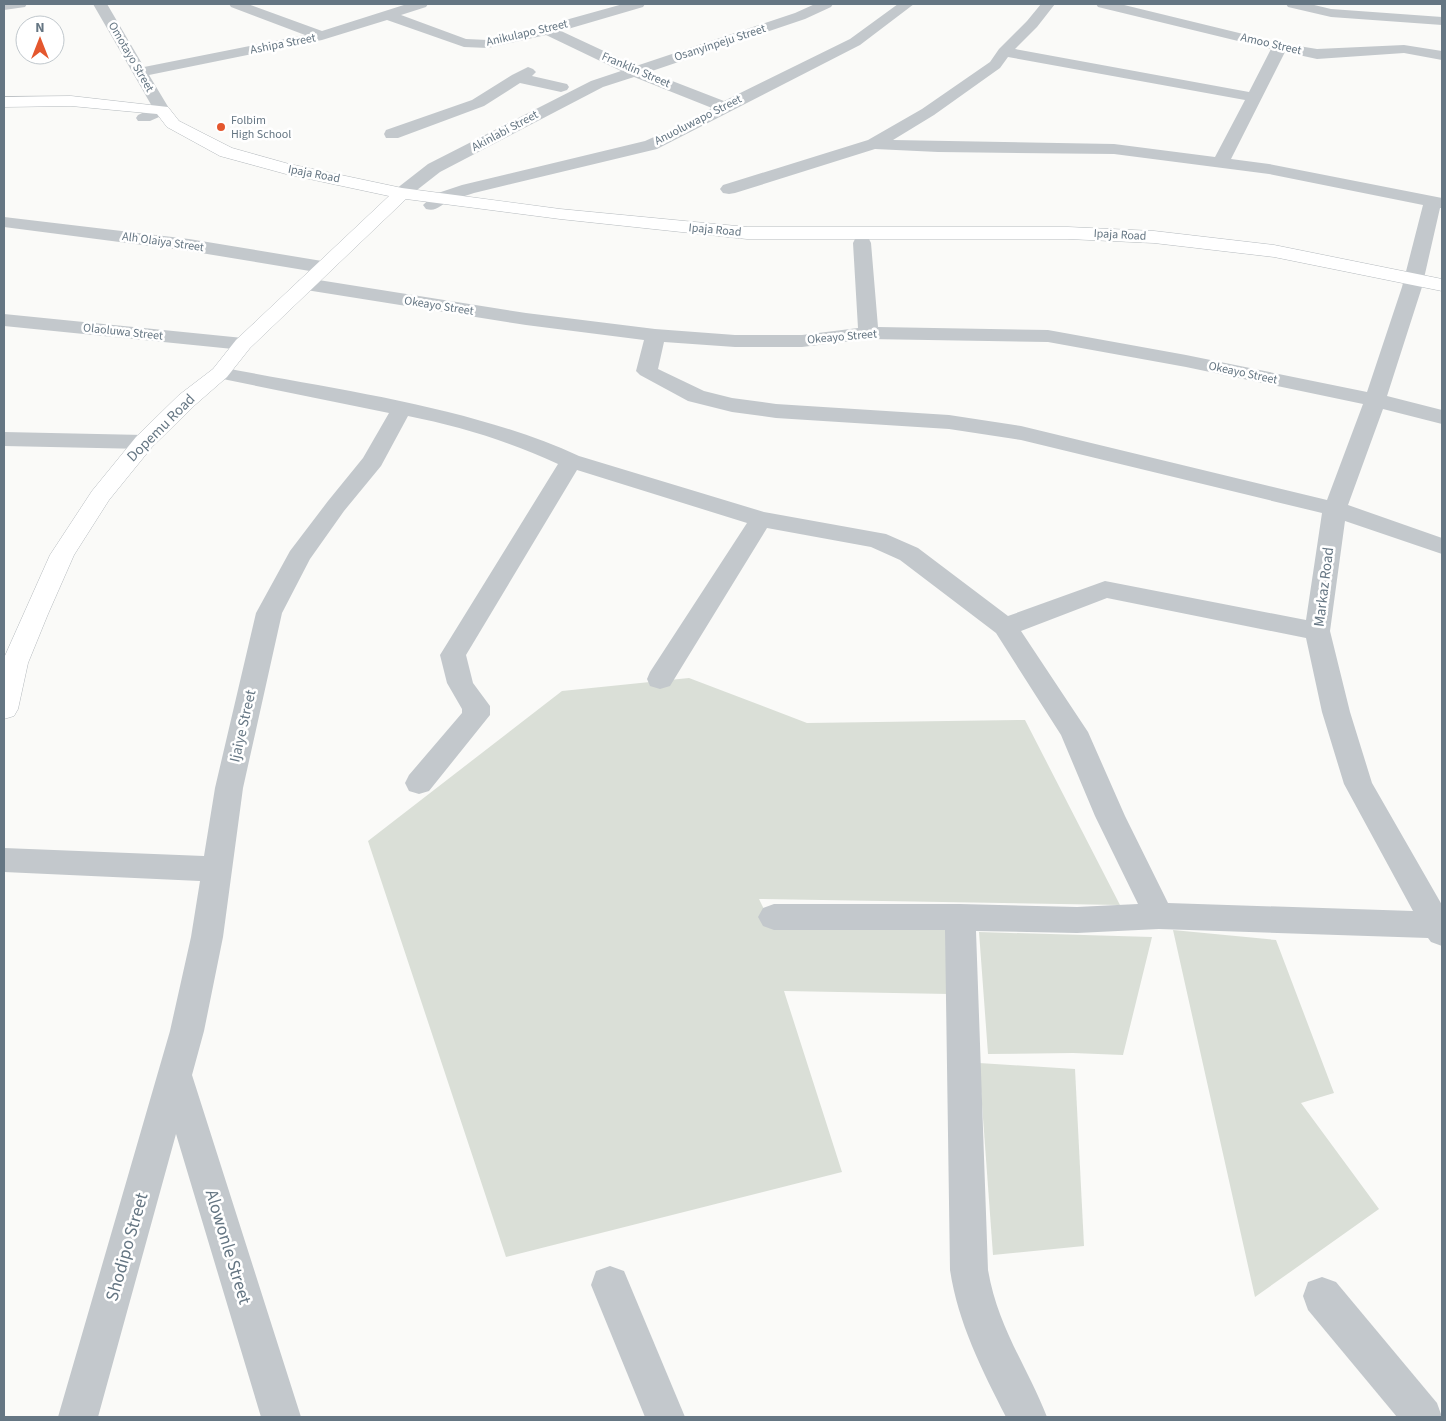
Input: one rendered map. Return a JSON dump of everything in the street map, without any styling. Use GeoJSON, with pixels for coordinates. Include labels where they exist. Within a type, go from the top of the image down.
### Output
{"type":"FeatureCollection","features":[{"type":"Feature","properties":{"kind":"main road"},"geometry":{"type":"LineString","coordinates":[[4,102],[71,101],[162,110]]}},
{"type":"Feature","properties":{"kind":"main road","name":"Ipaja Road"},"geometry":{"type":"LineString","coordinates":[[4,107],[79,107],[103,109],[144,118],[158,130],[233,165],[298,182],[623,230],[745,240],[862,243],[1155,240]]}},
{"type":"Feature","properties":{"kind":"main road","name":"Ipaja Road"},"geometry":{"type":"LineString","coordinates":[[162,110],[173,124],[226,152],[286,169],[398,196]]}},
{"type":"Feature","properties":{"kind":"main road","name":"Dopemu Road"},"geometry":{"type":"LineString","coordinates":[[4,709],[15,663],[62,555],[100,496],[144,442],[187,400],[220,373],[243,344],[398,196]]}},
{"type":"Feature","properties":{"kind":"main road","name":"Ipaja Road"},"geometry":{"type":"LineString","coordinates":[[436,202],[747,233],[1068,233],[1155,240],[1242,252],[1413,283],[1442,285]]}},
{"type":"Feature","properties":{"kind":"main road","name":"Ipaja Road"},"geometry":{"type":"LineString","coordinates":[[1413,283],[1442,294]]}},
{"type":"Feature","properties":{"kind":"street"},"geometry":{"type":"LineString","coordinates":[[4,6],[20,4]]}},
{"type":"Feature","properties":{"kind":"street","name":"Omotayo Street"},"geometry":{"type":"LineString","coordinates":[[100,4],[162,110]]}},
{"type":"Feature","properties":{"kind":"street"},"geometry":{"type":"LineString","coordinates":[[236,4],[322,36]]}},
{"type":"Feature","properties":{"kind":"street","name":"Ashipa Street"},"geometry":{"type":"LineString","coordinates":[[141,72],[322,36],[421,4]]}},
{"type":"Feature","properties":{"kind":"street","name":"Anikulapo Street"},"geometry":{"type":"LineString","coordinates":[[389,15],[423,29],[470,43],[488,44],[548,30],[638,4]]}},
{"type":"Feature","properties":{"kind":"street","name":"Osanyinpeju Street"},"geometry":{"type":"LineString","coordinates":[[612,78],[800,16],[826,4]]}},
{"type":"Feature","properties":{"kind":"street"},"geometry":{"type":"LineString","coordinates":[[730,189],[874,144],[928,112],[995,65],[1004,52],[1032,24],[1048,4]]}},
{"type":"Feature","properties":{"kind":"street","name":"Amoo Street"},"geometry":{"type":"LineString","coordinates":[[1103,4],[1317,54],[1404,49],[1442,55]]}},
{"type":"Feature","properties":{"kind":"street"},"geometry":{"type":"LineString","coordinates":[[1293,4],[1331,12],[1442,22]]}},
{"type":"Feature","properties":{"kind":"street","name":"Anuoluwapo Street"},"geometry":{"type":"LineString","coordinates":[[436,202],[494,182],[651,145],[855,42],[901,5]]}},
{"type":"Feature","properties":{"kind":"street"},"geometry":{"type":"LineString","coordinates":[[1404,49],[1408,19]]}},
{"type":"Feature","properties":{"kind":"street","name":"Franklin Street"},"geometry":{"type":"LineString","coordinates":[[548,30],[634,71],[725,107]]}},
{"type":"Feature","properties":{"kind":"street"},"geometry":{"type":"LineString","coordinates":[[1221,162],[1280,46]]}},
{"type":"Feature","properties":{"kind":"street"},"geometry":{"type":"LineString","coordinates":[[1004,52],[1253,97]]}},
{"type":"Feature","properties":{"kind":"street"},"geometry":{"type":"LineString","coordinates":[[392,134],[478,103],[523,75],[561,87]]}},
{"type":"Feature","properties":{"kind":"street","name":"Akinlabi Street"},"geometry":{"type":"LineString","coordinates":[[398,196],[434,168],[524,120],[612,78]]}},
{"type":"Feature","properties":{"kind":"street"},"geometry":{"type":"LineString","coordinates":[[478,103],[524,120]]}},
{"type":"Feature","properties":{"kind":"street"},"geometry":{"type":"LineString","coordinates":[[144,118],[162,110]]}},
{"type":"Feature","properties":{"kind":"street"},"geometry":{"type":"LineString","coordinates":[[874,144],[938,147],[1114,149],[1269,169],[1438,202]]}},
{"type":"Feature","properties":{"kind":"street","name":"Markaz Road"},"geometry":{"type":"LineString","coordinates":[[1438,202],[1375,400],[1335,509],[1317,631],[1336,712],[1358,784],[1440,929]]}},
{"type":"Feature","properties":{"kind":"street","name":"Alh Olaiya Street"},"geometry":{"type":"LineString","coordinates":[[4,222],[189,245],[322,268]]}},
{"type":"Feature","properties":{"kind":"street"},"geometry":{"type":"LineString","coordinates":[[862,243],[868,333]]}},
{"type":"Feature","properties":{"kind":"street","name":"Okeayo Street"},"geometry":{"type":"LineString","coordinates":[[306,284],[526,319],[655,335],[735,341],[802,341],[868,333],[1048,336],[1186,361],[1375,400],[1442,417]]}},
{"type":"Feature","properties":{"kind":"street","name":"Olaoluwa Street"},"geometry":{"type":"LineString","coordinates":[[4,320],[243,344]]}},
{"type":"Feature","properties":{"kind":"street"},"geometry":{"type":"LineString","coordinates":[[655,335],[648,371],[652,375],[696,396],[732,405],[776,411],[949,422],[1022,434],[1335,509],[1442,546]]}},
{"type":"Feature","properties":{"kind":"street"},"geometry":{"type":"LineString","coordinates":[[220,373],[401,410],[450,418],[543,448],[571,461],[762,519],[877,540],[909,554],[1005,628],[1074,732],[1110,816],[1159,916]]}},
{"type":"Feature","properties":{"kind":"street","name":"Ijaiye Street"},"geometry":{"type":"LineString","coordinates":[[176,1078],[207,937],[229,788],[269,613],[299,557],[373,461],[401,410]]}},
{"type":"Feature","properties":{"kind":"street"},"geometry":{"type":"LineString","coordinates":[[4,439],[144,442]]}},
{"type":"Feature","properties":{"kind":"street"},"geometry":{"type":"LineString","coordinates":[[419,783],[476,715],[476,706],[469,700],[458,681],[453,655],[571,461]]}},
{"type":"Feature","properties":{"kind":"street"},"geometry":{"type":"LineString","coordinates":[[660,679],[762,519]]}},
{"type":"Feature","properties":{"kind":"street"},"geometry":{"type":"LineString","coordinates":[[1005,628],[1105,589],[1317,631]]}},
{"type":"Feature","properties":{"kind":"street"},"geometry":{"type":"LineString","coordinates":[[4,860],[216,869]]}},
{"type":"Feature","properties":{"kind":"street"},"geometry":{"type":"LineString","coordinates":[[774,917],[960,917],[1077,920],[1159,916],[1440,929]]}},
{"type":"Feature","properties":{"kind":"street"},"geometry":{"type":"LineString","coordinates":[[960,917],[968,1270],[972,1296],[983,1328],[1027,1417]]}},
{"type":"Feature","properties":{"kind":"street","name":"Shodipo Street"},"geometry":{"type":"LineString","coordinates":[[78,1417],[176,1078]]}},
{"type":"Feature","properties":{"kind":"street","name":"Alowonle Street"},"geometry":{"type":"LineString","coordinates":[[176,1078],[281,1417]]}},
{"type":"Feature","properties":{"kind":"street"},"geometry":{"type":"LineString","coordinates":[[610,1285],[665,1417]]}},
{"type":"Feature","properties":{"kind":"street"},"geometry":{"type":"LineString","coordinates":[[1322,1296],[1423,1417]]}},
{"type":"Feature","properties":{"kind":"shaded area"},"geometry":{"type":"Polygon","coordinates":[[[689,678],[807,723],[1025,720],[1120,905],[759,899],[773,928],[948,930],[949,994],[784,991],[842,1172],[506,1257],[368,841],[562,691],[689,678]]]}},
{"type":"Feature","properties":{"kind":"shaded area"},"geometry":{"type":"Polygon","coordinates":[[[1173,930],[1276,940],[1334,1093],[1301,1103],[1379,1209],[1255,1297],[1173,930]]]}},
{"type":"Feature","properties":{"kind":"shaded area"},"geometry":{"type":"Polygon","coordinates":[[[979,932],[1152,937],[1123,1055],[1073,1053],[988,1054],[979,932]]]}},
{"type":"Feature","properties":{"kind":"shaded area"},"geometry":{"type":"Polygon","coordinates":[[[979,1063],[1075,1069],[1084,1246],[993,1255],[979,1063]]]}},
{"type":"Feature","properties":{"kind":"place","name":"Folbim High School"},"geometry":{"type":"Point","coordinates":[221,127]}}]}
